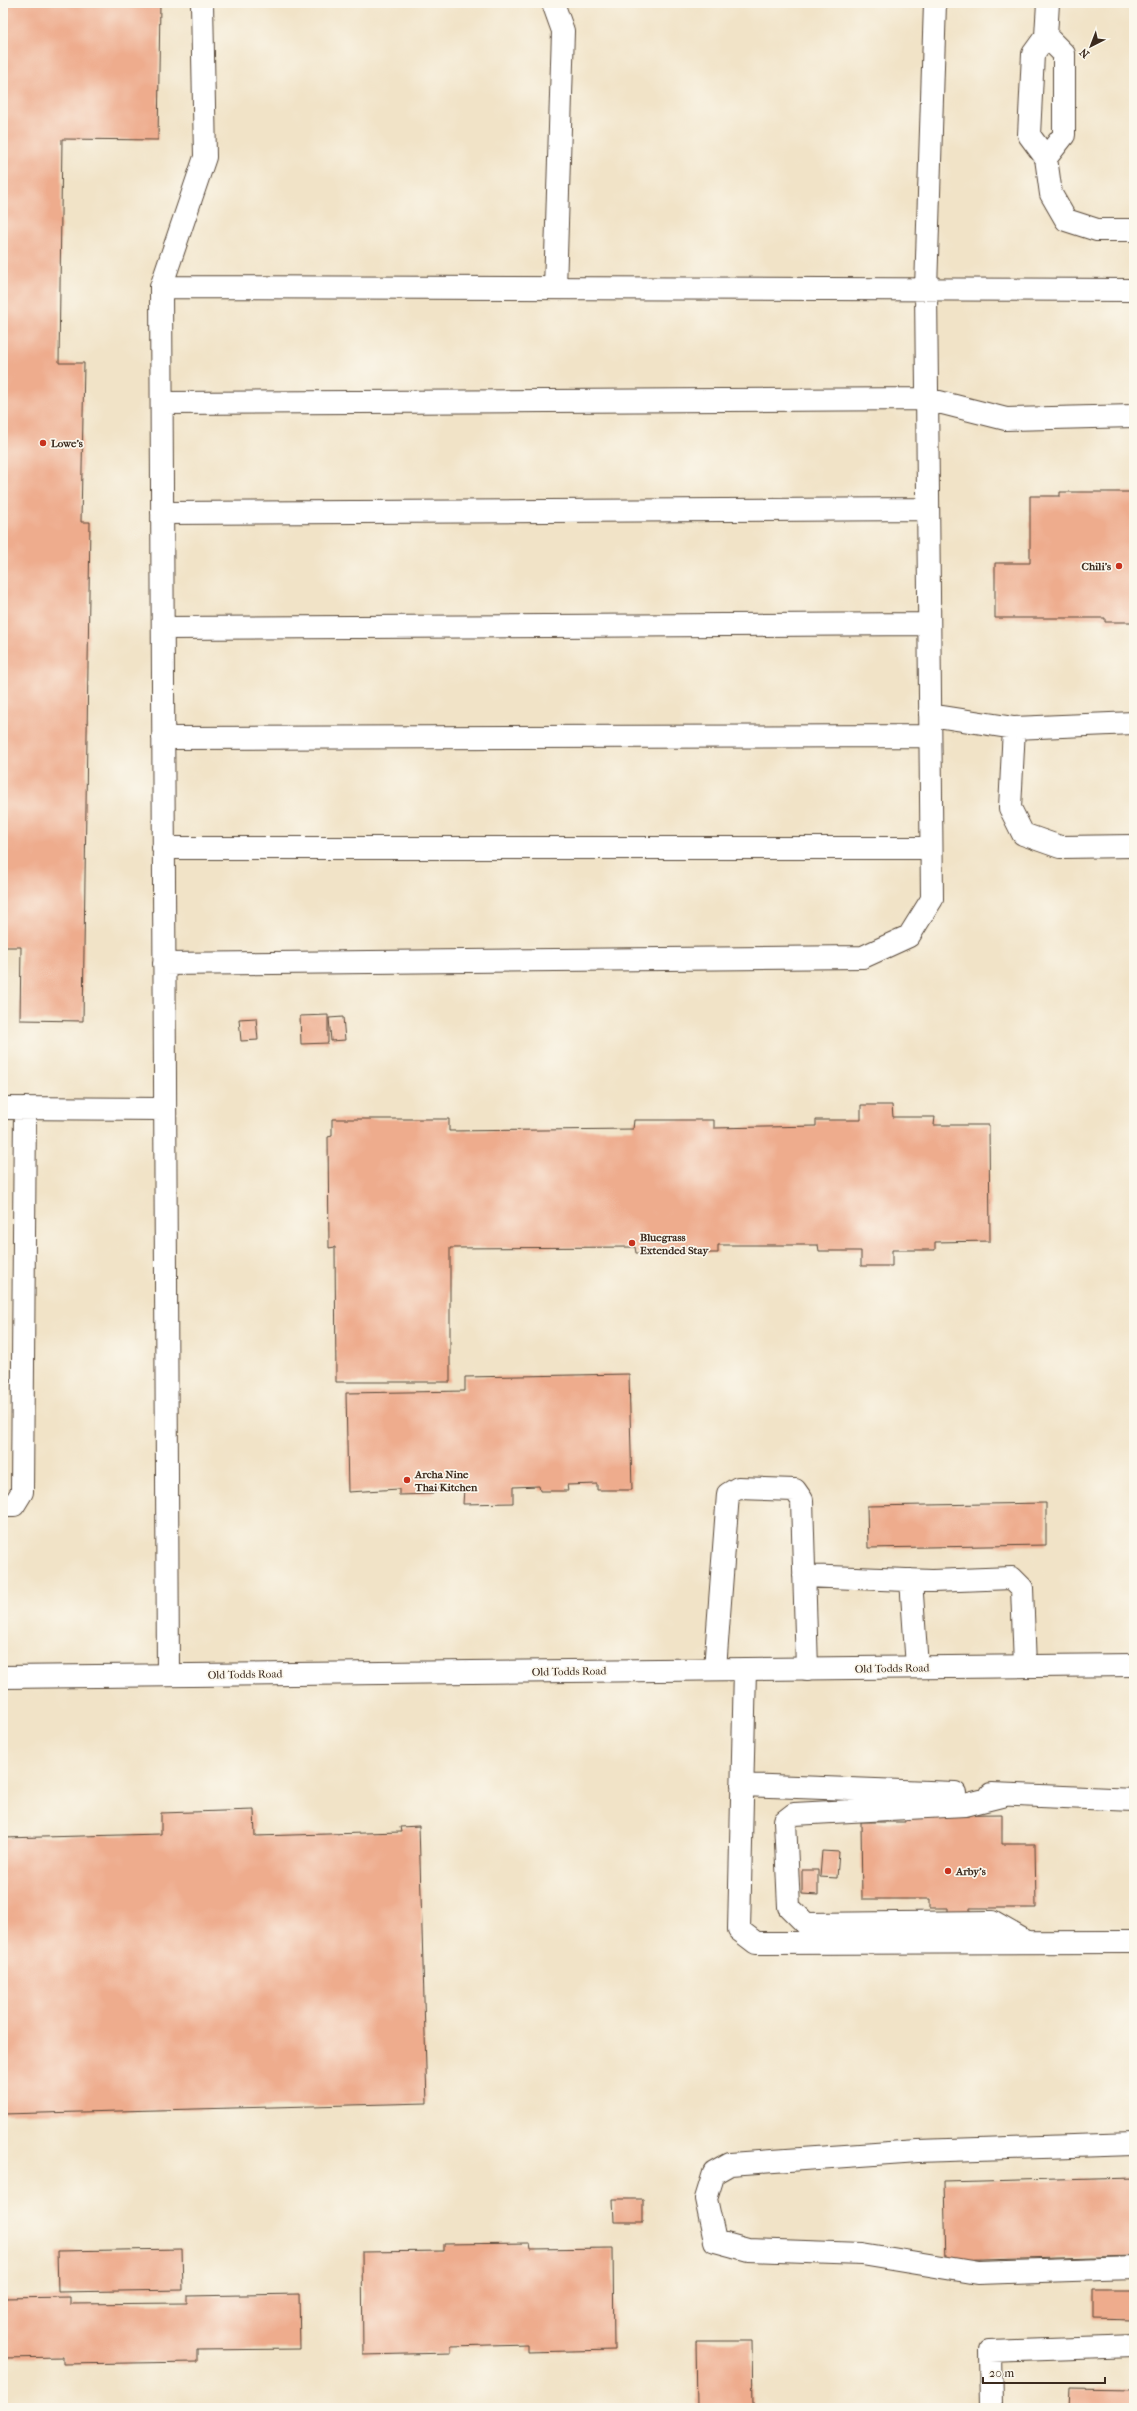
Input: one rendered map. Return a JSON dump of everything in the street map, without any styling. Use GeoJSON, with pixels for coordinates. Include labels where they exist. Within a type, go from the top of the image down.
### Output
{"type":"FeatureCollection","features":[{"type":"Feature","properties":{"kind":"main road"},"geometry":{"type":"LineString","coordinates":[[168,1675],[161,287],[205,157],[202,3]]}},
{"type":"Feature","properties":{"kind":"main road"},"geometry":{"type":"LineString","coordinates":[[553,3],[563,31],[555,288]]}},
{"type":"Feature","properties":{"kind":"main road"},"geometry":{"type":"LineString","coordinates":[[164,964],[863,957],[909,936],[932,899],[926,289],[935,3]]}},
{"type":"Feature","properties":{"kind":"main road"},"geometry":{"type":"LineString","coordinates":[[1048,3],[1046,36],[1033,54],[1029,135],[1046,158],[1051,194],[1066,220],[1097,230],[1134,230]]}},
{"type":"Feature","properties":{"kind":"main road"},"geometry":{"type":"LineString","coordinates":[[1046,36],[1064,54],[1064,135],[1046,158]]}},
{"type":"Feature","properties":{"kind":"main road"},"geometry":{"type":"LineString","coordinates":[[161,287],[1134,290]]}},
{"type":"Feature","properties":{"kind":"main road"},"geometry":{"type":"LineString","coordinates":[[162,403],[927,399],[1006,419],[1134,416]]}},
{"type":"Feature","properties":{"kind":"main road"},"geometry":{"type":"LineString","coordinates":[[162,513],[928,509]]}},
{"type":"Feature","properties":{"kind":"main road"},"geometry":{"type":"LineString","coordinates":[[163,628],[929,624]]}},
{"type":"Feature","properties":{"kind":"main road"},"geometry":{"type":"LineString","coordinates":[[163,738],[930,725],[1014,728],[1134,723]]}},
{"type":"Feature","properties":{"kind":"main road"},"geometry":{"type":"LineString","coordinates":[[1014,728],[1010,808],[1023,834],[1060,847],[1134,846]]}},
{"type":"Feature","properties":{"kind":"main road"},"geometry":{"type":"LineString","coordinates":[[164,848],[931,848]]}},
{"type":"Feature","properties":{"kind":"main road"},"geometry":{"type":"LineString","coordinates":[[3,1108],[165,1109]]}},
{"type":"Feature","properties":{"kind":"main road"},"geometry":{"type":"LineString","coordinates":[[3,1505],[14,1505],[22,1492],[25,1108]]}},
{"type":"Feature","properties":{"kind":"main road"},"geometry":{"type":"LineString","coordinates":[[715,1669],[728,1494],[738,1488],[795,1490],[802,1500],[807,1669]]}},
{"type":"Feature","properties":{"kind":"main road"},"geometry":{"type":"LineString","coordinates":[[804,1576],[911,1580],[1012,1578],[1022,1588],[1025,1666]]}},
{"type":"Feature","properties":{"kind":"main road"},"geometry":{"type":"LineString","coordinates":[[911,1580],[917,1667]]}},
{"type":"Feature","properties":{"kind":"main road","name":"Old Todds Road"},"geometry":{"type":"LineString","coordinates":[[3,1676],[1134,1665]]}},
{"type":"Feature","properties":{"kind":"main road"},"geometry":{"type":"LineString","coordinates":[[745,1669],[740,1930],[756,1942],[1134,1942]]}},
{"type":"Feature","properties":{"kind":"main road"},"geometry":{"type":"LineString","coordinates":[[742,1785],[1134,1800]]}},
{"type":"Feature","properties":{"kind":"main road"},"geometry":{"type":"LineString","coordinates":[[1005,1795],[965,1805],[794,1814],[785,1821],[789,1907],[806,1924],[992,1922],[1027,1943]]}},
{"type":"Feature","properties":{"kind":"main road"},"geometry":{"type":"LineString","coordinates":[[1134,2144],[918,2151],[730,2164],[714,2173],[706,2199],[715,2241],[748,2250],[862,2254],[978,2273],[1134,2268]]}},
{"type":"Feature","properties":{"kind":"main road"},"geometry":{"type":"LineString","coordinates":[[991,2408],[990,2351],[1134,2346]]}},
{"type":"Feature","properties":{"kind":"building","name":"Lowe's"},"geometry":{"type":"Polygon","coordinates":[[[3,3],[160,3],[158,140],[62,139],[59,363],[84,363],[81,522],[90,522],[83,1021],[20,1020],[21,947],[3,947],[3,3]]]}},
{"type":"Feature","properties":{"kind":"building"},"geometry":{"type":"Polygon","coordinates":[[[1060,492],[1134,492],[1134,622],[1105,622],[1105,618],[995,618],[995,563],[1030,563],[1030,496],[1060,496],[1060,492]]]}},
{"type":"Feature","properties":{"kind":"building"},"geometry":{"type":"Polygon","coordinates":[[[328,1015],[328,1043],[301,1044],[300,1016],[328,1015]]]}},
{"type":"Feature","properties":{"kind":"building"},"geometry":{"type":"Polygon","coordinates":[[[343,1017],[345,1040],[331,1041],[329,1018],[343,1017]]]}},
{"type":"Feature","properties":{"kind":"building"},"geometry":{"type":"Polygon","coordinates":[[[256,1018],[258,1040],[241,1041],[239,1019],[256,1018]]]}},
{"type":"Feature","properties":{"kind":"building","name":"Bluegrass Extended Stay"},"geometry":{"type":"Polygon","coordinates":[[[861,1105],[892,1105],[893,1117],[935,1117],[934,1125],[989,1125],[990,1241],[935,1242],[935,1250],[892,1250],[892,1266],[861,1266],[861,1251],[819,1251],[818,1245],[718,1245],[718,1253],[636,1253],[635,1247],[450,1248],[450,1382],[336,1382],[335,1247],[329,1248],[328,1137],[332,1136],[332,1119],[449,1119],[449,1131],[633,1129],[634,1120],[714,1120],[714,1128],[816,1126],[816,1120],[861,1120],[861,1105]]]}},
{"type":"Feature","properties":{"kind":"building"},"geometry":{"type":"Polygon","coordinates":[[[629,1374],[632,1490],[597,1490],[597,1484],[567,1485],[568,1491],[540,1491],[539,1486],[513,1487],[513,1503],[463,1504],[464,1488],[432,1489],[433,1494],[399,1495],[399,1489],[348,1492],[346,1393],[465,1391],[465,1377],[629,1374]]]}},
{"type":"Feature","properties":{"kind":"building"},"geometry":{"type":"Polygon","coordinates":[[[1046,1503],[1046,1545],[868,1548],[867,1506],[1046,1503]]]}},
{"type":"Feature","properties":{"kind":"building"},"geometry":{"type":"Polygon","coordinates":[[[254,1810],[255,1836],[401,1832],[400,1827],[419,1826],[427,2103],[3,2114],[3,1838],[161,1834],[161,1813],[254,1810]]]}},
{"type":"Feature","properties":{"kind":"building","name":"Arby's"},"geometry":{"type":"Polygon","coordinates":[[[1002,1814],[1002,1844],[1035,1844],[1036,1908],[970,1908],[970,1915],[948,1915],[948,1908],[930,1908],[930,1899],[862,1899],[861,1822],[905,1822],[905,1815],[1002,1814]]]}},
{"type":"Feature","properties":{"kind":"building"},"geometry":{"type":"Polygon","coordinates":[[[822,1851],[839,1852],[837,1878],[820,1877],[822,1851]]]}},
{"type":"Feature","properties":{"kind":"building"},"geometry":{"type":"Polygon","coordinates":[[[802,1870],[818,1870],[818,1895],[802,1894],[802,1870]]]}},
{"type":"Feature","properties":{"kind":"building"},"geometry":{"type":"Polygon","coordinates":[[[1134,2178],[1134,2256],[946,2261],[944,2183],[1134,2178]]]}},
{"type":"Feature","properties":{"kind":"building"},"geometry":{"type":"Polygon","coordinates":[[[613,2199],[643,2199],[643,2222],[614,2222],[613,2199]]]}},
{"type":"Feature","properties":{"kind":"building"},"geometry":{"type":"Polygon","coordinates":[[[530,2243],[531,2249],[613,2248],[614,2350],[527,2352],[527,2344],[451,2346],[451,2353],[363,2355],[362,2252],[444,2251],[444,2244],[530,2243]]]}},
{"type":"Feature","properties":{"kind":"building"},"geometry":{"type":"Polygon","coordinates":[[[182,2249],[183,2290],[58,2292],[57,2251],[182,2249]]]}},
{"type":"Feature","properties":{"kind":"building"},"geometry":{"type":"Polygon","coordinates":[[[1092,2290],[1134,2290],[1134,2320],[1092,2319],[1092,2290]]]}},
{"type":"Feature","properties":{"kind":"building"},"geometry":{"type":"Polygon","coordinates":[[[299,2294],[300,2349],[197,2350],[197,2362],[63,2364],[63,2357],[3,2358],[3,2298],[70,2297],[70,2304],[187,2303],[187,2296],[299,2294]]]}},
{"type":"Feature","properties":{"kind":"building"},"geometry":{"type":"Polygon","coordinates":[[[696,2341],[752,2341],[753,2408],[697,2408],[696,2341]]]}},
{"type":"Feature","properties":{"kind":"building"},"geometry":{"type":"Polygon","coordinates":[[[1070,2389],[1134,2390],[1134,2408],[1069,2408],[1070,2389]]]}},
{"type":"Feature","properties":{"kind":"place","name":"Lowe's"},"geometry":{"type":"Point","coordinates":[43,443]}},
{"type":"Feature","properties":{"kind":"place","name":"Chili's"},"geometry":{"type":"Point","coordinates":[1119,566]}},
{"type":"Feature","properties":{"kind":"place","name":"Bluegrass Extended Stay"},"geometry":{"type":"Point","coordinates":[632,1243]}},
{"type":"Feature","properties":{"kind":"place","name":"Archa Nine Thai Kitchen"},"geometry":{"type":"Point","coordinates":[407,1480]}},
{"type":"Feature","properties":{"kind":"place","name":"Arby's"},"geometry":{"type":"Point","coordinates":[948,1871]}}]}
